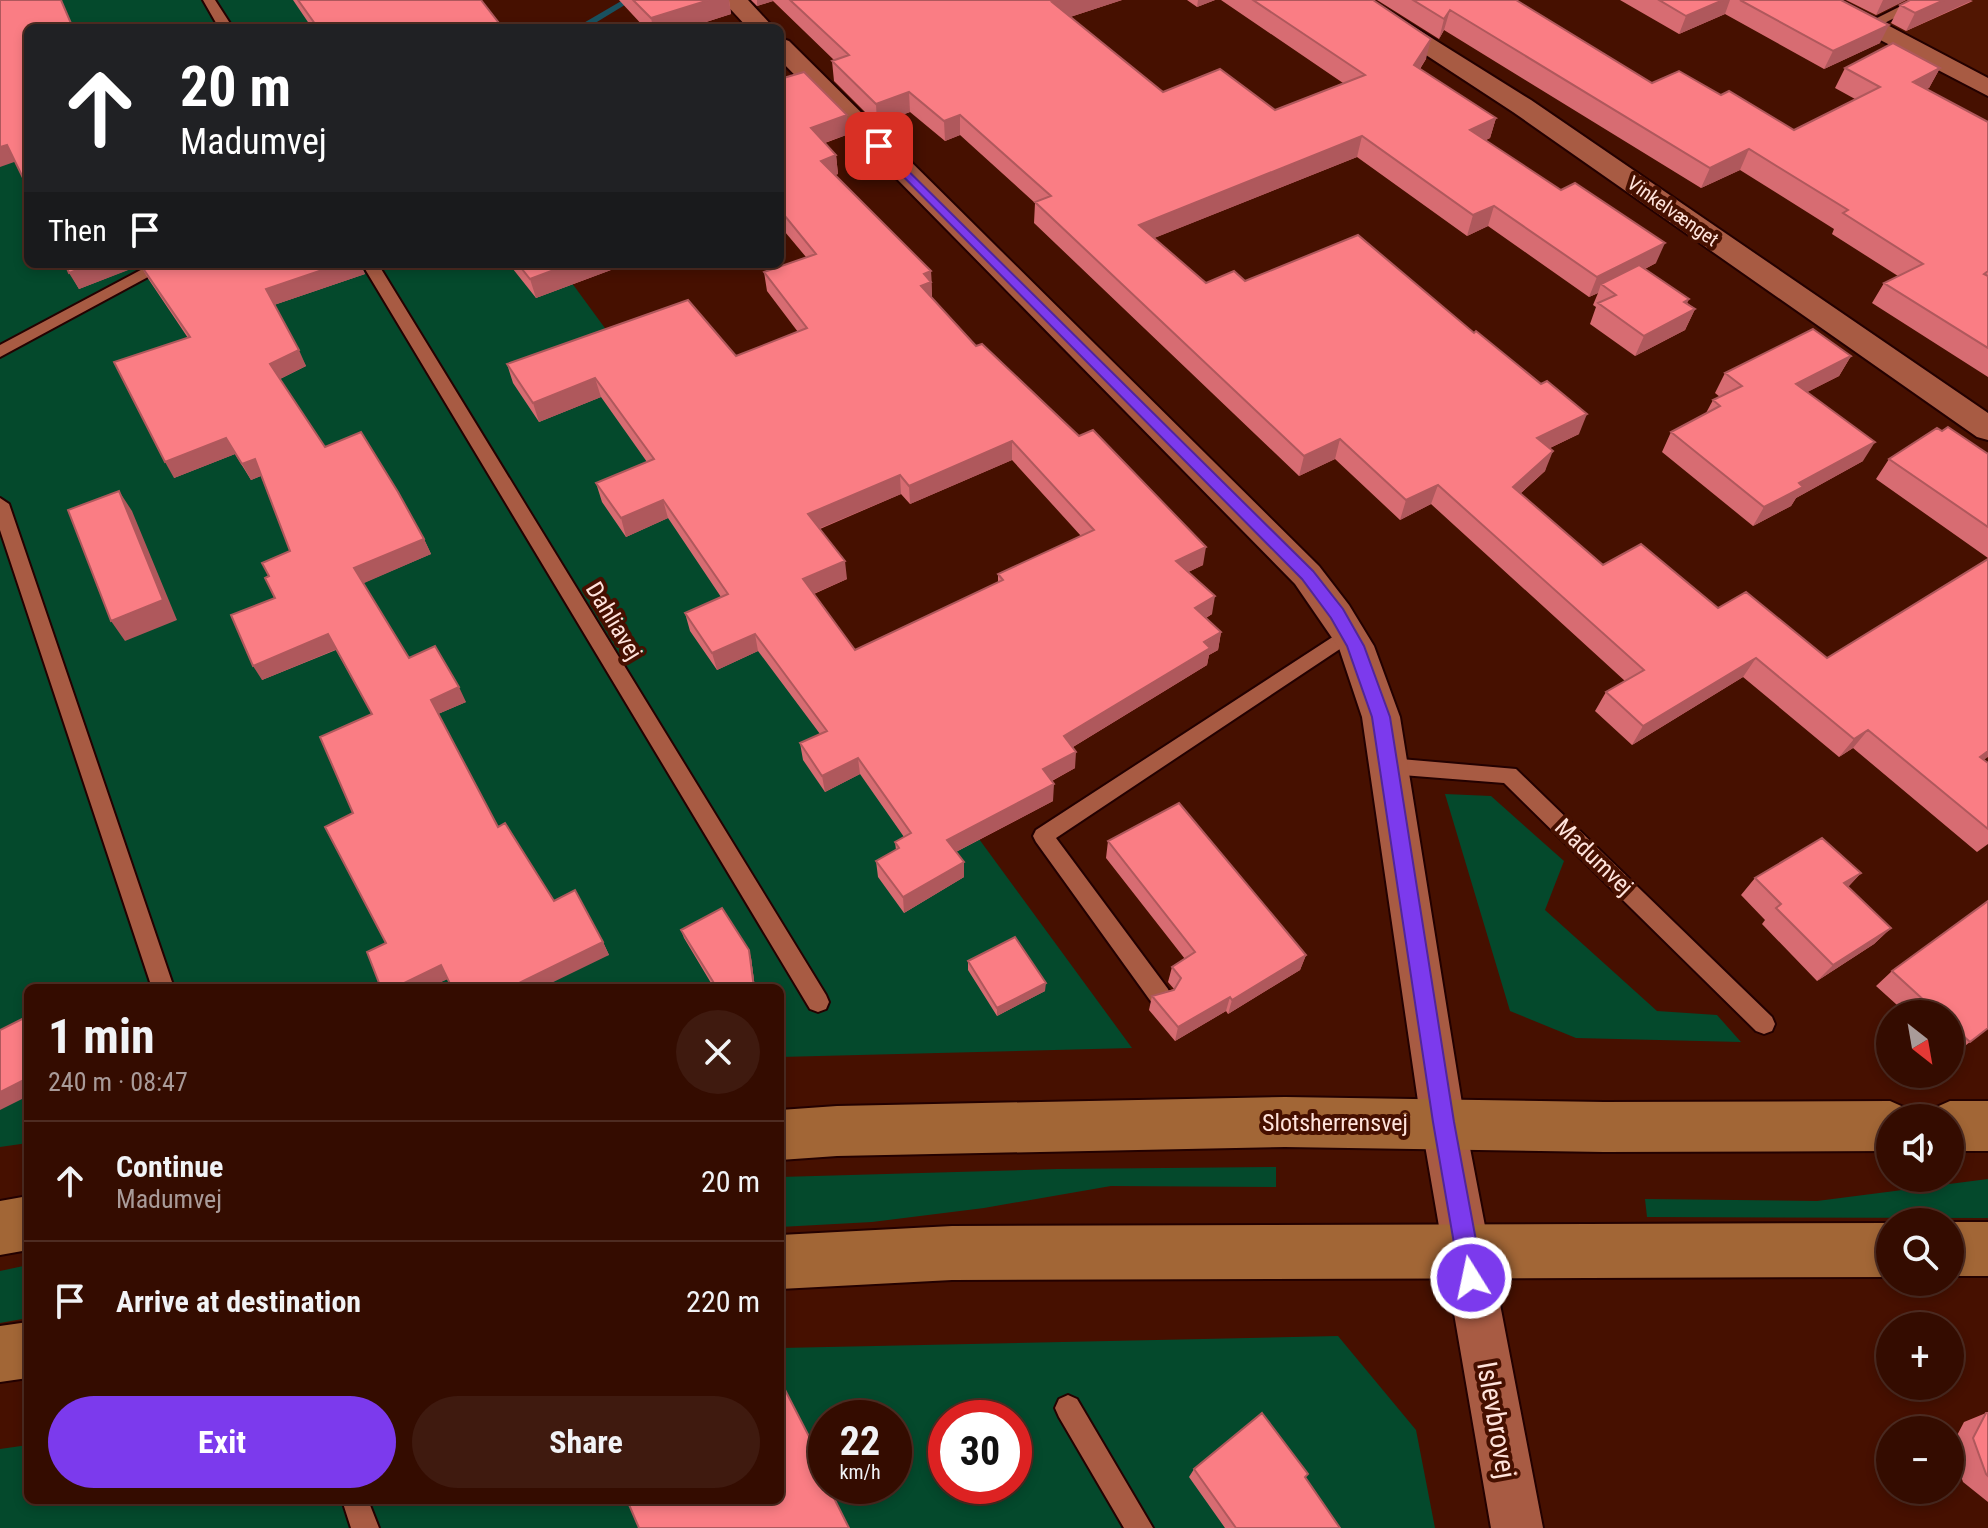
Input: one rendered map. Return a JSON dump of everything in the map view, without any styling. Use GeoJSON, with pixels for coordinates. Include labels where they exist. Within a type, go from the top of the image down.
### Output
{"type":"FeatureCollection","features":[{"type":"Feature","properties":{"kind":"street"},"geometry":{"type":"LineString","coordinates":[[734,0],[758,24]]}},
{"type":"Feature","properties":{"kind":"street","name":"Vinkelvænget"},"geometry":{"type":"LineString","coordinates":[[1354,0],[1522,106],[1988,429]]}},
{"type":"Feature","properties":{"kind":"street"},"geometry":{"type":"LineString","coordinates":[[1822,0],[1988,88]]}},
{"type":"Feature","properties":{"kind":"street"},"geometry":{"type":"LineString","coordinates":[[784,50],[1307,575],[1337,614],[1356,646],[1381,717],[1443,1122]]}},
{"type":"Feature","properties":{"kind":"street","name":"Slotsherrensvej"},"geometry":{"type":"LineString","coordinates":[[784,1135],[852,1130],[1443,1122],[1619,1127],[1876,1126]]}},
{"type":"Feature","properties":{"kind":"street","name":"Islevbrovej"},"geometry":{"type":"LineString","coordinates":[[1443,1122],[1517,1528]]}},
{"type":"Feature","properties":{"kind":"street"},"geometry":{"type":"LineString","coordinates":[[1964,1126],[1988,1126]]}},
{"type":"Feature","properties":{"kind":"street"},"geometry":{"type":"LineString","coordinates":[[0,1228],[24,1224]]}},
{"type":"Feature","properties":{"kind":"street"},"geometry":{"type":"LineString","coordinates":[[1964,1249],[1988,1249]]}},
{"type":"Feature","properties":{"kind":"street"},"geometry":{"type":"LineString","coordinates":[[784,1262],[952,1253],[1876,1250]]}},
{"type":"Feature","properties":{"kind":"street"},"geometry":{"type":"LineString","coordinates":[[0,1354],[24,1351]]}},
{"type":"Feature","properties":{"kind":"lane"},"geometry":{"type":"LineString","coordinates":[[209,0],[224,24]]}},
{"type":"Feature","properties":{"kind":"lane"},"geometry":{"type":"LineString","coordinates":[[1870,25],[1923,0]]}},
{"type":"Feature","properties":{"kind":"lane"},"geometry":{"type":"LineString","coordinates":[[0,352],[157,268]]}},
{"type":"Feature","properties":{"kind":"lane","name":"Dahliavej"},"geometry":{"type":"LineString","coordinates":[[372,268],[818,1002]]}},
{"type":"Feature","properties":{"kind":"lane"},"geometry":{"type":"LineString","coordinates":[[0,504],[162,984]]}},
{"type":"Feature","properties":{"kind":"lane"},"geometry":{"type":"LineString","coordinates":[[1160,996],[1043,836],[1348,634]]}},
{"type":"Feature","properties":{"kind":"lane","name":"Madumvej"},"geometry":{"type":"LineString","coordinates":[[1389,766],[1509,775],[1764,1024]]}},
{"type":"Feature","properties":{"kind":"lane"},"geometry":{"type":"LineString","coordinates":[[1068,1408],[1139,1528]]}},
{"type":"Feature","properties":{"kind":"lane"},"geometry":{"type":"LineString","coordinates":[[356,1504],[365,1528]]}},
{"type":"Feature","properties":{"kind":"shaded area"},"geometry":{"type":"Polygon","coordinates":[[[1841,0],[1988,0],[1988,77],[1841,0]]]}},
{"type":"Feature","properties":{"kind":"green space"},"geometry":{"type":"Polygon","coordinates":[[[0,0],[365,0],[382,24],[24,24],[24,268],[561,268],[1132,1048],[784,1057],[784,984],[24,984],[24,1144],[0,1147],[0,0]]]}},
{"type":"Feature","properties":{"kind":"green space"},"geometry":{"type":"Polygon","coordinates":[[[1445,794],[1491,796],[1564,861],[1545,910],[1657,1011],[1717,1015],[1741,1042],[1576,1038],[1510,1011],[1445,794]]]}},
{"type":"Feature","properties":{"kind":"green space"},"geometry":{"type":"Polygon","coordinates":[[[1276,1167],[1276,1187],[1111,1186],[984,1208],[872,1222],[784,1227],[784,1177],[1276,1167]]]}},
{"type":"Feature","properties":{"kind":"green space"},"geometry":{"type":"Polygon","coordinates":[[[1988,1179],[1988,1218],[1964,1218],[1964,1208],[1876,1208],[1876,1218],[1647,1217],[1645,1199],[1817,1201],[1887,1192],[1964,1192],[1964,1182],[1988,1179]]]}},
{"type":"Feature","properties":{"kind":"green space"},"geometry":{"type":"Polygon","coordinates":[[[24,1266],[24,1319],[0,1323],[0,1271],[24,1266]]]}},
{"type":"Feature","properties":{"kind":"green space"},"geometry":{"type":"Polygon","coordinates":[[[1338,1336],[1416,1430],[1435,1528],[0,1528],[0,1449],[24,1446],[24,1504],[784,1504],[784,1348],[1338,1336]]]}},
{"type":"Feature","properties":{"kind":"building"},"geometry":{"type":"Polygon","coordinates":[[[0,0],[61,0],[71,24],[24,24],[24,180],[7,145],[0,147],[0,0]]]}},
{"type":"Feature","properties":{"kind":"building"},"geometry":{"type":"Polygon","coordinates":[[[298,0],[481,0],[500,24],[315,24],[298,0]]]}},
{"type":"Feature","properties":{"kind":"building"},"geometry":{"type":"Polygon","coordinates":[[[633,0],[709,0],[651,18],[633,0]]]}},
{"type":"Feature","properties":{"kind":"building"},"geometry":{"type":"Polygon","coordinates":[[[790,0],[1060,0],[1052,2],[1163,92],[1220,69],[1275,110],[1365,75],[1253,0],[1373,0],[1431,39],[1414,65],[1496,118],[1470,130],[1561,190],[1575,183],[1665,243],[1597,277],[1494,206],[1473,215],[1362,136],[1139,225],[1206,283],[1234,271],[1245,281],[1358,235],[1474,333],[1476,331],[1541,384],[1547,381],[1587,414],[1537,438],[1553,451],[1513,487],[1603,565],[1641,544],[1718,608],[1746,592],[1827,658],[1988,559],[1988,751],[1980,757],[1988,763],[1988,829],[1868,730],[1854,739],[1756,658],[1643,726],[1606,692],[1644,670],[1438,485],[1406,500],[1340,439],[1304,456],[1035,202],[1051,196],[960,115],[944,121],[909,92],[876,104],[832,61],[849,55],[790,0]]]}},
{"type":"Feature","properties":{"kind":"building"},"geometry":{"type":"Polygon","coordinates":[[[1413,0],[1516,0],[1652,83],[1679,71],[1721,95],[1729,91],[1794,130],[1880,87],[1845,68],[1893,43],[1940,68],[1913,82],[1988,122],[1988,271],[1984,274],[1988,276],[1988,348],[1884,283],[1923,264],[1843,213],[1848,210],[1749,149],[1710,168],[1450,10],[1444,19],[1413,0]]]}},
{"type":"Feature","properties":{"kind":"building"},"geometry":{"type":"Polygon","coordinates":[[[1659,0],[1723,0],[1686,16],[1659,0]]]}},
{"type":"Feature","properties":{"kind":"building"},"geometry":{"type":"Polygon","coordinates":[[[1740,0],[1841,0],[1889,25],[1833,51],[1740,0]]]}},
{"type":"Feature","properties":{"kind":"building"},"geometry":{"type":"Polygon","coordinates":[[[1910,0],[1944,0],[1915,13],[1900,5],[1910,0]]]}},
{"type":"Feature","properties":{"kind":"building"},"geometry":{"type":"Polygon","coordinates":[[[804,72],[847,115],[811,128],[836,155],[821,161],[931,271],[924,274],[931,282],[921,286],[976,346],[982,344],[1079,436],[1093,430],[1206,547],[1176,561],[1215,596],[1195,608],[1221,632],[1204,642],[1210,648],[1064,736],[1076,752],[1043,769],[1054,784],[947,840],[964,862],[903,897],[876,861],[899,848],[895,842],[911,833],[858,758],[822,776],[800,743],[827,731],[755,634],[712,653],[685,613],[728,594],[663,500],[621,518],[596,483],[654,459],[595,378],[533,403],[507,364],[688,300],[736,356],[807,328],[764,272],[784,268],[784,265],[816,254],[784,215],[784,78],[804,72]],[[1012,441],[909,486],[900,475],[808,514],[845,561],[803,579],[855,650],[1003,580],[998,574],[1094,530],[1012,441]]]}},
{"type":"Feature","properties":{"kind":"building"},"geometry":{"type":"Polygon","coordinates":[[[1639,265],[1689,299],[1684,302],[1695,309],[1644,336],[1598,303],[1616,295],[1601,284],[1639,265]]]}},
{"type":"Feature","properties":{"kind":"building"},"geometry":{"type":"Polygon","coordinates":[[[143,268],[328,268],[266,289],[299,350],[270,364],[325,447],[361,432],[398,492],[424,539],[354,568],[409,658],[435,646],[459,687],[431,700],[498,827],[505,823],[554,901],[575,890],[603,942],[517,984],[450,984],[441,965],[402,984],[379,984],[367,952],[386,943],[325,827],[353,813],[320,737],[372,714],[328,634],[253,666],[231,615],[275,598],[265,578],[269,576],[262,563],[290,551],[255,459],[242,464],[226,438],[165,462],[114,362],[190,337],[143,268]]]}},
{"type":"Feature","properties":{"kind":"building"},"geometry":{"type":"Polygon","coordinates":[[[521,268],[559,268],[530,279],[521,268]]]}},
{"type":"Feature","properties":{"kind":"building"},"geometry":{"type":"Polygon","coordinates":[[[1813,329],[1851,356],[1796,384],[1875,442],[1799,483],[1803,487],[1764,507],[1671,432],[1720,406],[1713,400],[1742,386],[1725,373],[1813,329]]]}},
{"type":"Feature","properties":{"kind":"building"},"geometry":{"type":"Polygon","coordinates":[[[1948,427],[1988,454],[1988,527],[1889,459],[1937,428],[1942,431],[1948,427]]]}},
{"type":"Feature","properties":{"kind":"building"},"geometry":{"type":"Polygon","coordinates":[[[119,491],[163,600],[111,621],[68,510],[119,491]]]}},
{"type":"Feature","properties":{"kind":"building"},"geometry":{"type":"Polygon","coordinates":[[[1179,803],[1306,955],[1232,1000],[1230,997],[1178,1027],[1152,996],[1174,990],[1181,978],[1172,967],[1195,952],[1108,841],[1179,803]]]}},
{"type":"Feature","properties":{"kind":"building"},"geometry":{"type":"Polygon","coordinates":[[[1822,838],[1861,873],[1844,883],[1891,928],[1833,965],[1776,908],[1781,904],[1755,878],[1822,838]]]}},
{"type":"Feature","properties":{"kind":"building"},"geometry":{"type":"Polygon","coordinates":[[[1988,901],[1988,1028],[1970,1042],[1964,1037],[1964,1000],[1924,1000],[1892,971],[1988,901]]]}},
{"type":"Feature","properties":{"kind":"building"},"geometry":{"type":"Polygon","coordinates":[[[722,908],[749,950],[753,984],[715,984],[681,930],[722,908]]]}},
{"type":"Feature","properties":{"kind":"building"},"geometry":{"type":"Polygon","coordinates":[[[1015,937],[1046,983],[997,1008],[968,961],[1015,937]]]}},
{"type":"Feature","properties":{"kind":"building"},"geometry":{"type":"Polygon","coordinates":[[[24,1018],[24,1080],[0,1092],[0,1030],[24,1018]]]}},
{"type":"Feature","properties":{"kind":"building"},"geometry":{"type":"Polygon","coordinates":[[[784,1388],[808,1434],[808,1504],[837,1504],[849,1528],[639,1528],[629,1504],[784,1504],[784,1388]]]}},
{"type":"Feature","properties":{"kind":"building"},"geometry":{"type":"Polygon","coordinates":[[[1262,1413],[1308,1474],[1305,1477],[1340,1528],[1236,1528],[1194,1469],[1262,1413]]]}},
{"type":"Feature","properties":{"kind":"building"},"geometry":{"type":"Polygon","coordinates":[[[1988,1413],[1988,1476],[1973,1438],[1988,1413]]]}},
{"type":"Feature","properties":{"kind":"waterway"},"geometry":{"type":"LineString","coordinates":[[587,24],[629,0]]}},
{"type":"Feature","properties":{"kind":"route"},"geometry":{"type":"LineString","coordinates":[[879,146],[1307,575],[1337,614],[1356,646],[1381,717],[1443,1122],[1471,1278]]}}]}
